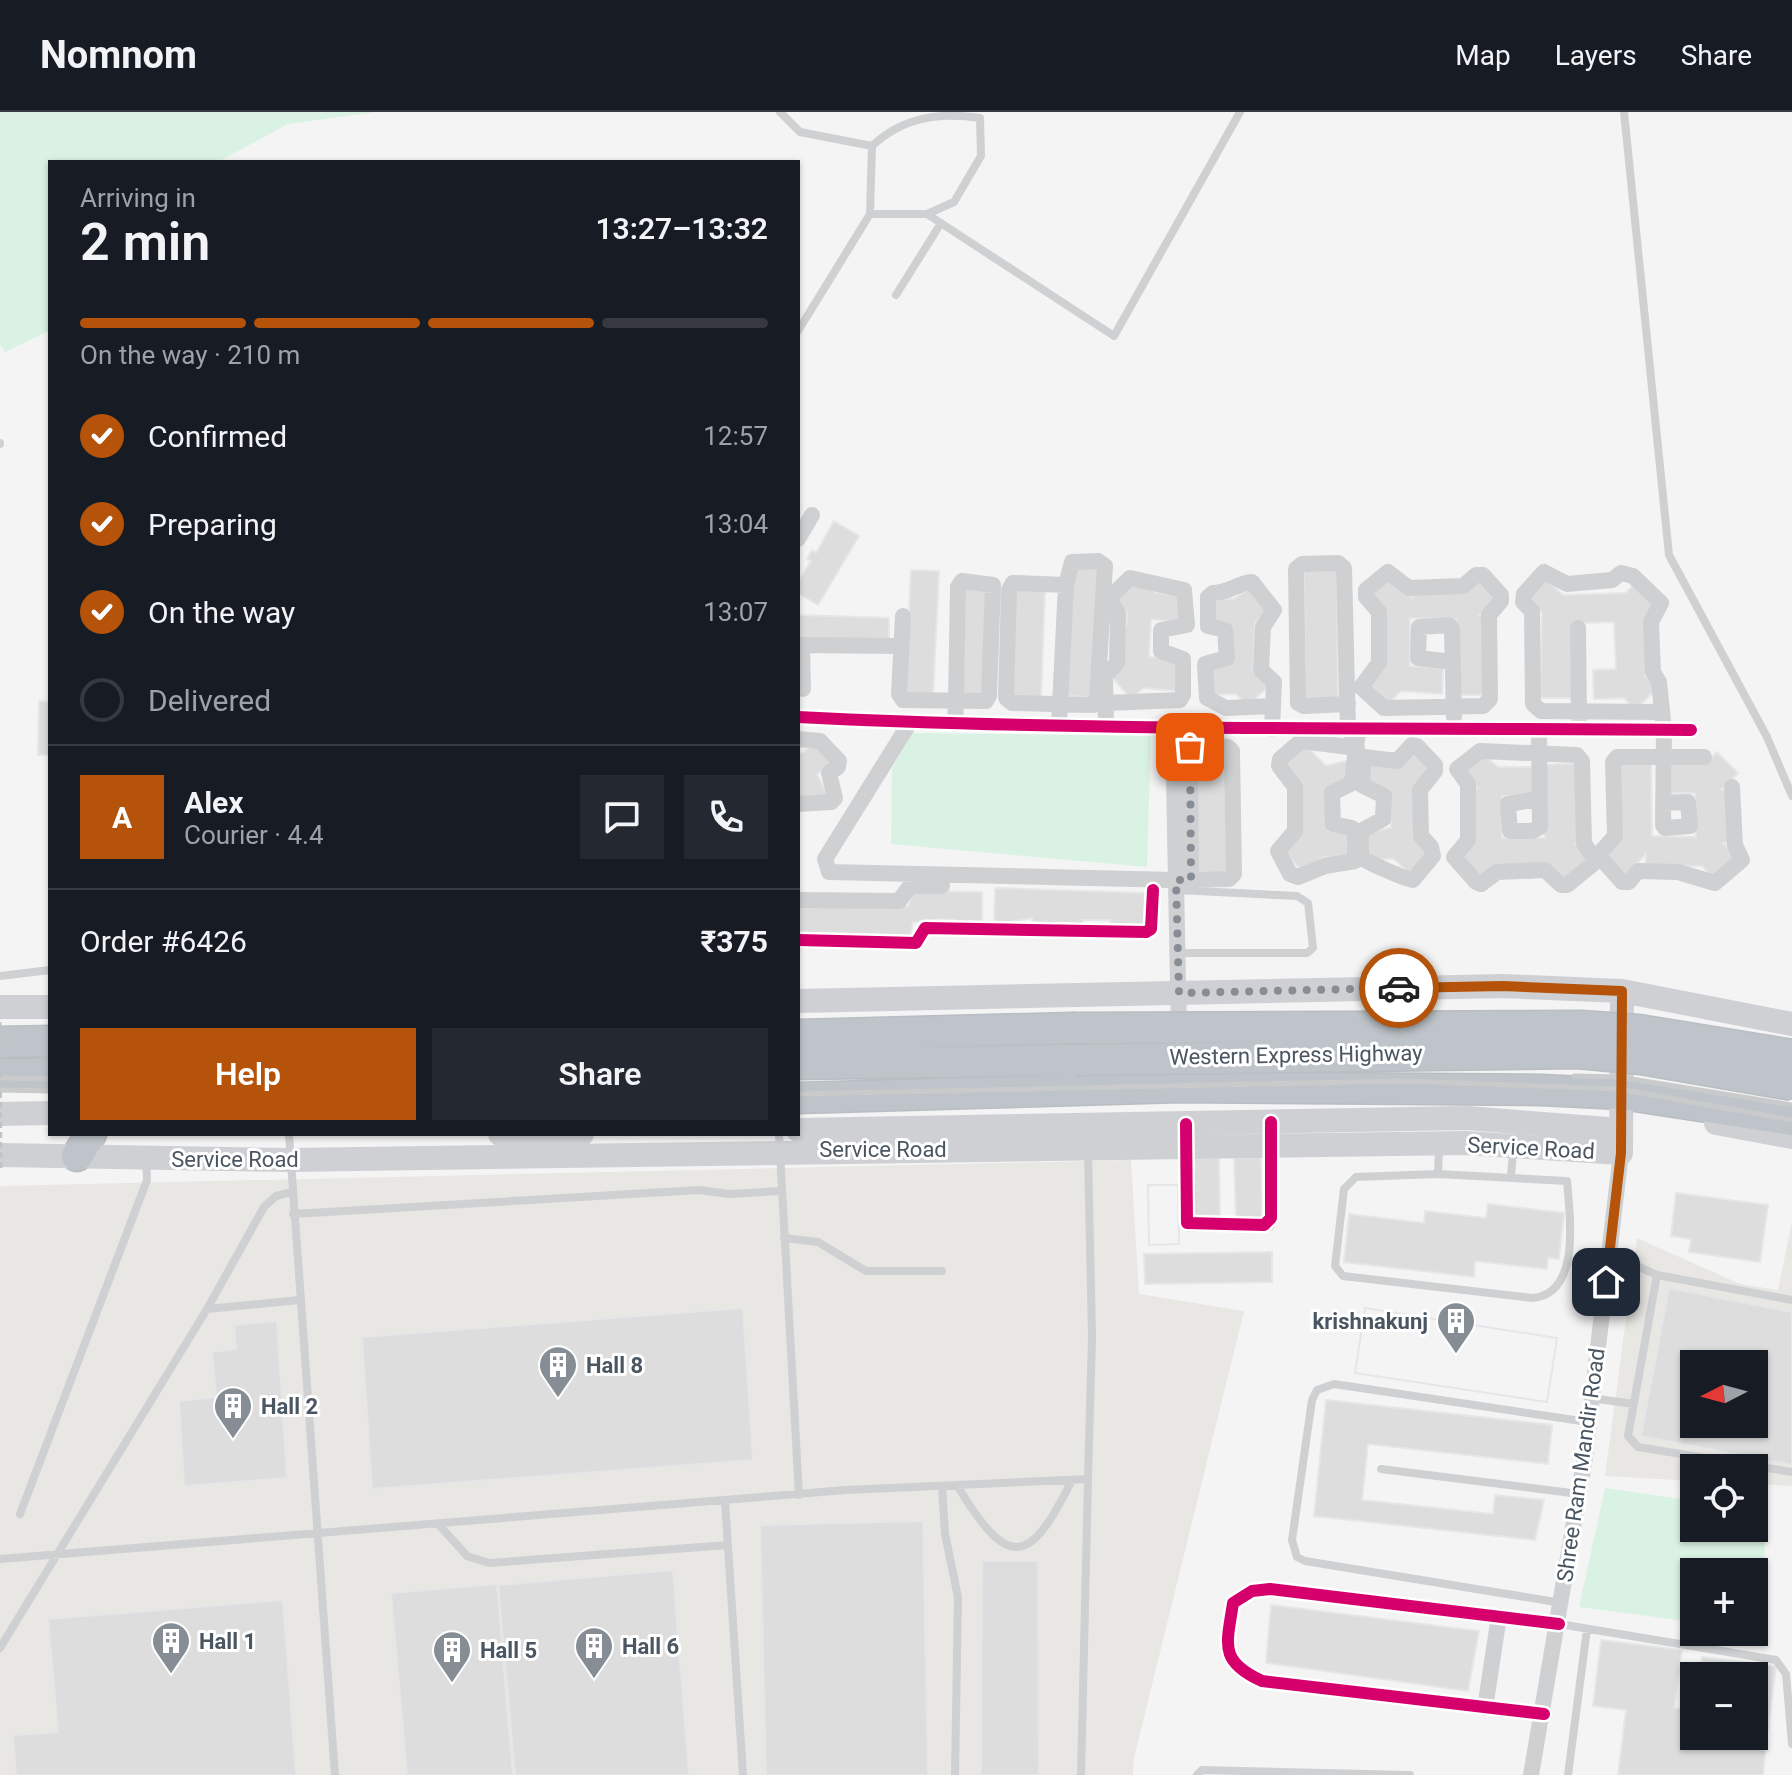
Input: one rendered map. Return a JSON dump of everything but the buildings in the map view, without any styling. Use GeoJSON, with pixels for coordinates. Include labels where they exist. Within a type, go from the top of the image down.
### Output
{"type":"FeatureCollection","features":[{"type":"Feature","properties":{"kind":"highway","name":"Western Express Highway"},"geometry":{"type":"LineString","coordinates":[[800,1035],[1072,1028],[1581,1026],[1639,1030],[1792,1055]]}},
{"type":"Feature","properties":{"kind":"highway"},"geometry":{"type":"LineString","coordinates":[[0,1042],[48,1041]]}},
{"type":"Feature","properties":{"kind":"highway","name":"Western Express Highway"},"geometry":{"type":"LineString","coordinates":[[800,1064],[1578,1053],[1641,1059],[1792,1085]]}},
{"type":"Feature","properties":{"kind":"highway"},"geometry":{"type":"LineString","coordinates":[[0,1074],[48,1074]]}},
{"type":"Feature","properties":{"kind":"highway"},"geometry":{"type":"LineString","coordinates":[[800,1098],[1179,1087],[1542,1090],[1622,1121],[1792,1120]]}},
{"type":"Feature","properties":{"kind":"main road"},"geometry":{"type":"LineString","coordinates":[[800,1001],[1503,986],[1622,991],[1792,1024]]}},
{"type":"Feature","properties":{"kind":"main road"},"geometry":{"type":"LineString","coordinates":[[1622,991],[1622,1121]]}},
{"type":"Feature","properties":{"kind":"main road"},"geometry":{"type":"LineString","coordinates":[[0,1007],[48,1007]]}},
{"type":"Feature","properties":{"kind":"main road"},"geometry":{"type":"LineString","coordinates":[[800,1108],[1434,1096],[1622,1121],[1792,1137]]}},
{"type":"Feature","properties":{"kind":"main road"},"geometry":{"type":"LineString","coordinates":[[0,1114],[48,1113]]}},
{"type":"Feature","properties":{"kind":"main road"},"geometry":{"type":"LineString","coordinates":[[1185,1142],[1271,1122],[1440,1118],[1513,1133]]}},
{"type":"Feature","properties":{"kind":"main road","name":"Service Road"},"geometry":{"type":"LineString","coordinates":[[1,1163],[84,1145],[146,1159],[289,1160],[543,1145],[857,1139],[1088,1148],[1123,1136],[1271,1151],[1439,1144],[1622,1121]]}},
{"type":"Feature","properties":{"kind":"main road"},"geometry":{"type":"LineString","coordinates":[[800,1130],[857,1139],[1123,1136]]}},
{"type":"Feature","properties":{"kind":"main road"},"geometry":{"type":"LineString","coordinates":[[508,1136],[543,1145],[575,1136]]}},
{"type":"Feature","properties":{"kind":"street"},"geometry":{"type":"LineString","coordinates":[[800,533],[812,515]]}},
{"type":"Feature","properties":{"kind":"street"},"geometry":{"type":"LineString","coordinates":[[1059,726],[1060,704],[1066,585],[1072,562],[1098,561],[1105,566],[1097,699],[1093,705],[1060,704],[1012,703],[1006,698],[1009,590],[1013,583],[1066,585]]}},
{"type":"Feature","properties":{"kind":"street"},"geometry":{"type":"LineString","coordinates":[[1348,704],[1304,706],[1298,703],[1296,569],[1302,564],[1338,563],[1344,568],[1348,704],[1357,731],[1360,753],[1362,785],[1384,796],[1383,819],[1361,831],[1361,857],[1367,863],[1391,868],[1413,880],[1433,856],[1431,847],[1421,836],[1420,790],[1435,771],[1435,765],[1417,746],[1412,745],[1397,761],[1360,753],[1301,741],[1280,759],[1279,766],[1295,787],[1295,831],[1278,851],[1290,874],[1298,877],[1325,866],[1355,861],[1355,832],[1352,828],[1333,824],[1332,793],[1350,788],[1360,753]]}},
{"type":"Feature","properties":{"kind":"street"},"geometry":{"type":"LineString","coordinates":[[1388,572],[1409,588],[1463,586],[1476,575],[1483,575],[1501,595],[1501,601],[1489,615],[1490,699],[1483,706],[1454,708],[1384,708],[1361,687],[1379,663],[1379,612],[1366,597],[1366,590],[1388,572]]}},
{"type":"Feature","properties":{"kind":"street"},"geometry":{"type":"LineString","coordinates":[[1661,712],[1541,711],[1533,704],[1532,611],[1523,602],[1524,594],[1544,572],[1567,584],[1612,580],[1621,573],[1633,576],[1661,603],[1651,622],[1653,672],[1659,682],[1664,730],[1663,803]]}},
{"type":"Feature","properties":{"kind":"street"},"geometry":{"type":"LineString","coordinates":[[1106,703],[1180,700],[1183,695],[1183,659],[1161,651],[1161,630],[1187,625],[1184,590],[1130,578],[1109,598],[1118,614],[1117,663],[1105,676],[1106,727]]}},
{"type":"Feature","properties":{"kind":"street"},"geometry":{"type":"LineString","coordinates":[[903,616],[899,694],[903,700],[956,701],[986,701],[989,696],[993,585],[962,581],[958,587],[956,701],[955,724]]}},
{"type":"Feature","properties":{"kind":"street"},"geometry":{"type":"LineString","coordinates":[[1272,729],[1273,706],[1274,682],[1261,670],[1263,627],[1274,610],[1271,602],[1252,582],[1243,582],[1230,592],[1213,593],[1208,597],[1208,626],[1225,630],[1227,658],[1205,664],[1207,698],[1226,708],[1273,706]]}},
{"type":"Feature","properties":{"kind":"street"},"geometry":{"type":"LineString","coordinates":[[1578,628],[1578,730]]}},
{"type":"Feature","properties":{"kind":"street"},"geometry":{"type":"LineString","coordinates":[[803,689],[800,645],[901,646]]}},
{"type":"Feature","properties":{"kind":"street"},"geometry":{"type":"LineString","coordinates":[[1453,662],[1454,731]]}},
{"type":"Feature","properties":{"kind":"street"},"geometry":{"type":"LineString","coordinates":[[800,717],[909,724],[1357,731],[1691,730]]}},
{"type":"Feature","properties":{"kind":"street"},"geometry":{"type":"LineString","coordinates":[[909,724],[825,859],[829,872],[1181,883],[1229,879],[1234,874],[1232,751],[1228,747],[1193,744],[1190,747],[1181,883],[1177,953],[1179,1087]]}},
{"type":"Feature","properties":{"kind":"street"},"geometry":{"type":"LineString","coordinates":[[1173,728],[1181,883]]}},
{"type":"Feature","properties":{"kind":"street"},"geometry":{"type":"LineString","coordinates":[[1539,730],[1539,799]]}},
{"type":"Feature","properties":{"kind":"street"},"geometry":{"type":"LineString","coordinates":[[800,739],[820,741],[839,761],[838,767],[829,773],[835,798],[831,802],[800,804]]}},
{"type":"Feature","properties":{"kind":"street"},"geometry":{"type":"LineString","coordinates":[[1480,751],[1539,754],[1577,755],[1582,761],[1584,844],[1594,857],[1593,864],[1567,885],[1545,870],[1497,872],[1481,884],[1476,882],[1454,857],[1468,840],[1468,784],[1457,769],[1480,751]]}},
{"type":"Feature","properties":{"kind":"street"},"geometry":{"type":"LineString","coordinates":[[1704,757],[1617,757],[1613,762],[1615,836],[1598,855],[1622,882],[1629,882],[1638,871],[1678,872],[1715,883],[1742,860],[1735,845],[1732,787]]}},
{"type":"Feature","properties":{"kind":"street"},"geometry":{"type":"LineString","coordinates":[[800,900],[899,901],[910,886],[1153,890],[1181,883]]}},
{"type":"Feature","properties":{"kind":"street"},"geometry":{"type":"LineString","coordinates":[[800,940],[916,943],[925,928],[1146,932],[1151,929],[1153,890]]}},
{"type":"Feature","properties":{"kind":"street","name":"Shree Ram Mandir Road"},"geometry":{"type":"LineString","coordinates":[[1531,1775],[1580,1494],[1610,1254],[1622,1121]]}},
{"type":"Feature","properties":{"kind":"street"},"geometry":{"type":"LineString","coordinates":[[1185,1142],[1187,1223],[1264,1225],[1271,1218],[1271,1122]]}},
{"type":"Feature","properties":{"kind":"street"},"geometry":{"type":"LineString","coordinates":[[1544,1714],[1262,1681],[1233,1664],[1226,1648],[1233,1603],[1252,1591],[1270,1589],[1559,1624]]}},
{"type":"Feature","properties":{"kind":"street"},"geometry":{"type":"LineString","coordinates":[[1485,1708],[1499,1616]]}},
{"type":"Feature","properties":{"kind":"lane"},"geometry":{"type":"LineString","coordinates":[[780,112],[800,132],[872,146]]}},
{"type":"Feature","properties":{"kind":"lane"},"geometry":{"type":"LineString","coordinates":[[927,214],[1114,336],[1240,112]]}},
{"type":"Feature","properties":{"kind":"lane"},"geometry":{"type":"LineString","coordinates":[[1624,112],[1669,555],[1767,737],[1792,796]]}},
{"type":"Feature","properties":{"kind":"lane"},"geometry":{"type":"LineString","coordinates":[[800,328],[870,214],[872,146],[888,131],[925,117],[982,115],[981,156],[954,202],[927,214],[870,214]]}},
{"type":"Feature","properties":{"kind":"lane"},"geometry":{"type":"LineString","coordinates":[[896,295],[941,223]]}},
{"type":"Feature","properties":{"kind":"lane"},"geometry":{"type":"LineString","coordinates":[[1177,953],[1307,953],[1313,948],[1308,903],[1297,896],[1181,883]]}},
{"type":"Feature","properties":{"kind":"lane"},"geometry":{"type":"LineString","coordinates":[[0,976],[48,970]]}},
{"type":"Feature","properties":{"kind":"lane"},"geometry":{"type":"LineString","coordinates":[[1438,1174],[1440,1118]]}},
{"type":"Feature","properties":{"kind":"lane"},"geometry":{"type":"LineString","coordinates":[[1511,1177],[1513,1133]]}},
{"type":"Feature","properties":{"kind":"lane"},"geometry":{"type":"LineString","coordinates":[[289,1136],[335,1775]]}},
{"type":"Feature","properties":{"kind":"lane"},"geometry":{"type":"LineString","coordinates":[[779,1142],[799,1495]]}},
{"type":"Feature","properties":{"kind":"lane"},"geometry":{"type":"LineString","coordinates":[[1081,1775],[1092,1336],[1088,1148]]}},
{"type":"Feature","properties":{"kind":"lane"},"geometry":{"type":"LineString","coordinates":[[20,1514],[147,1180],[146,1159]]}},
{"type":"Feature","properties":{"kind":"lane"},"geometry":{"type":"LineString","coordinates":[[1438,1174],[1511,1177],[1567,1181],[1567,1267],[1560,1285],[1551,1294],[1533,1298],[1343,1276],[1335,1266],[1344,1189],[1356,1177],[1438,1174]]}},
{"type":"Feature","properties":{"kind":"lane"},"geometry":{"type":"LineString","coordinates":[[293,1214],[699,1190],[729,1194],[781,1191]]}},
{"type":"Feature","properties":{"kind":"lane"},"geometry":{"type":"LineString","coordinates":[[0,1648],[53,1555],[207,1309],[264,1207],[276,1196],[292,1192]]}},
{"type":"Feature","properties":{"kind":"lane"},"geometry":{"type":"LineString","coordinates":[[784,1238],[818,1242],[866,1271],[942,1271]]}},
{"type":"Feature","properties":{"kind":"lane"},"geometry":{"type":"LineString","coordinates":[[1610,1254],[1657,1275],[1792,1300]]}},
{"type":"Feature","properties":{"kind":"lane"},"geometry":{"type":"LineString","coordinates":[[1657,1275],[1628,1436],[1638,1447],[1792,1472]]}},
{"type":"Feature","properties":{"kind":"lane"},"geometry":{"type":"LineString","coordinates":[[207,1309],[299,1300]]}},
{"type":"Feature","properties":{"kind":"lane"},"geometry":{"type":"LineString","coordinates":[[1562,1603],[1305,1561],[1297,1557],[1292,1540],[1298,1493],[1312,1400],[1317,1390],[1326,1385],[1588,1422]]}},
{"type":"Feature","properties":{"kind":"lane"},"geometry":{"type":"LineString","coordinates":[[1590,1397],[1634,1404]]}},
{"type":"Feature","properties":{"kind":"lane"},"geometry":{"type":"LineString","coordinates":[[1381,1469],[1580,1494]]}},
{"type":"Feature","properties":{"kind":"lane"},"geometry":{"type":"LineString","coordinates":[[0,1559],[799,1495],[1088,1479]]}},
{"type":"Feature","properties":{"kind":"lane"},"geometry":{"type":"LineString","coordinates":[[957,1485],[992,1534],[1008,1547],[1019,1548],[1039,1537],[1072,1480]]}},
{"type":"Feature","properties":{"kind":"lane"},"geometry":{"type":"LineString","coordinates":[[942,1486],[945,1534],[958,1597],[955,1775]]}},
{"type":"Feature","properties":{"kind":"lane"},"geometry":{"type":"LineString","coordinates":[[725,1501],[743,1775]]}},
{"type":"Feature","properties":{"kind":"lane"},"geometry":{"type":"LineString","coordinates":[[439,1525],[467,1556],[489,1563],[728,1545]]}},
{"type":"Feature","properties":{"kind":"lane"},"geometry":{"type":"LineString","coordinates":[[1559,1624],[1776,1660],[1786,1674],[1792,1744]]}},
{"type":"Feature","properties":{"kind":"lane"},"geometry":{"type":"LineString","coordinates":[[1568,1775],[1587,1629]]}},
{"type":"Feature","properties":{"kind":"lane"},"geometry":{"type":"LineString","coordinates":[[1585,1646],[1597,1648]]}},
{"type":"Feature","properties":{"kind":"lane"},"geometry":{"type":"LineString","coordinates":[[1197,1775],[1202,1770],[1410,1775]]}},
{"type":"Feature","properties":{"kind":"path"},"geometry":{"type":"LineString","coordinates":[[0,1022],[1,1163]]}},
{"type":"Feature","properties":{"kind":"shaded area"},"geometry":{"type":"Polygon","coordinates":[[[1131,1160],[1139,1294],[1244,1311],[1134,1758],[1133,1775],[0,1775],[0,1186],[1131,1160]]]}},
{"type":"Feature","properties":{"kind":"shaded area"},"geometry":{"type":"Polygon","coordinates":[[[1792,1221],[1792,1486],[1768,1485],[1768,1454],[1680,1454],[1680,1480],[1605,1476],[1637,1238],[1740,1284],[1778,1290],[1792,1221]]]}},
{"type":"Feature","properties":{"kind":"green space"},"geometry":{"type":"Polygon","coordinates":[[[0,112],[376,112],[288,124],[222,160],[48,160],[48,331],[5,352],[0,345],[0,112]]]}},
{"type":"Feature","properties":{"kind":"green space"},"geometry":{"type":"Polygon","coordinates":[[[913,733],[1151,736],[1147,867],[891,844],[892,768],[913,733]]]}},
{"type":"Feature","properties":{"kind":"green space"},"geometry":{"type":"Polygon","coordinates":[[[1605,1488],[1680,1499],[1680,1542],[1765,1542],[1765,1558],[1680,1558],[1680,1620],[1579,1607],[1605,1488]]]}},
{"type":"Feature","properties":{"kind":"railway"},"geometry":{"type":"LineString","coordinates":[[1574,1076],[1619,1077],[1792,1105]]}},
{"type":"Feature","properties":{"kind":"railway"},"geometry":{"type":"LineString","coordinates":[[0,1078],[48,1079]]}},
{"type":"Feature","properties":{"kind":"railway"},"geometry":{"type":"LineString","coordinates":[[800,1094],[1403,1081],[1618,1089],[1792,1120]]}},
{"type":"Feature","properties":{"kind":"railway"},"geometry":{"type":"LineString","coordinates":[[0,1090],[48,1091]]}},
{"type":"Feature","properties":{"kind":"cycle path"},"geometry":{"type":"LineString","coordinates":[[800,717],[1133,727],[1691,730]]}},
{"type":"Feature","properties":{"kind":"cycle path"},"geometry":{"type":"LineString","coordinates":[[800,940],[916,943],[925,928],[1146,932],[1151,929],[1153,890]]}},
{"type":"Feature","properties":{"kind":"cycle path"},"geometry":{"type":"LineString","coordinates":[[1186,1124],[1187,1223],[1264,1225],[1271,1218],[1271,1122]]}},
{"type":"Feature","properties":{"kind":"cycle path"},"geometry":{"type":"LineString","coordinates":[[1544,1714],[1262,1681],[1238,1666],[1229,1650],[1233,1603],[1252,1591],[1270,1589],[1559,1624]]}},
{"type":"Feature","properties":{"kind":"way so far"},"geometry":{"type":"LineString","coordinates":[[1190,747],[1191,880],[1176,880],[1179,993],[1399,988]]}},
{"type":"Feature","properties":{"kind":"place","name":"krishnakunj"},"geometry":{"type":"Point","coordinates":[1456,1355]}},
{"type":"Feature","properties":{"kind":"place","name":"Hall 8"},"geometry":{"type":"Point","coordinates":[558,1399]}},
{"type":"Feature","properties":{"kind":"place","name":"Hall 2"},"geometry":{"type":"Point","coordinates":[233,1440]}},
{"type":"Feature","properties":{"kind":"place","name":"Hall 1"},"geometry":{"type":"Point","coordinates":[171,1675]}},
{"type":"Feature","properties":{"kind":"place","name":"Hall 6"},"geometry":{"type":"Point","coordinates":[594,1680]}},
{"type":"Feature","properties":{"kind":"place","name":"Hall 5"},"geometry":{"type":"Point","coordinates":[452,1684]}},
{"type":"Feature","properties":{"kind":"route"},"geometry":{"type":"LineString","coordinates":[[1399,988],[1503,986],[1622,991],[1621,1153],[1606,1282]]}}]}
